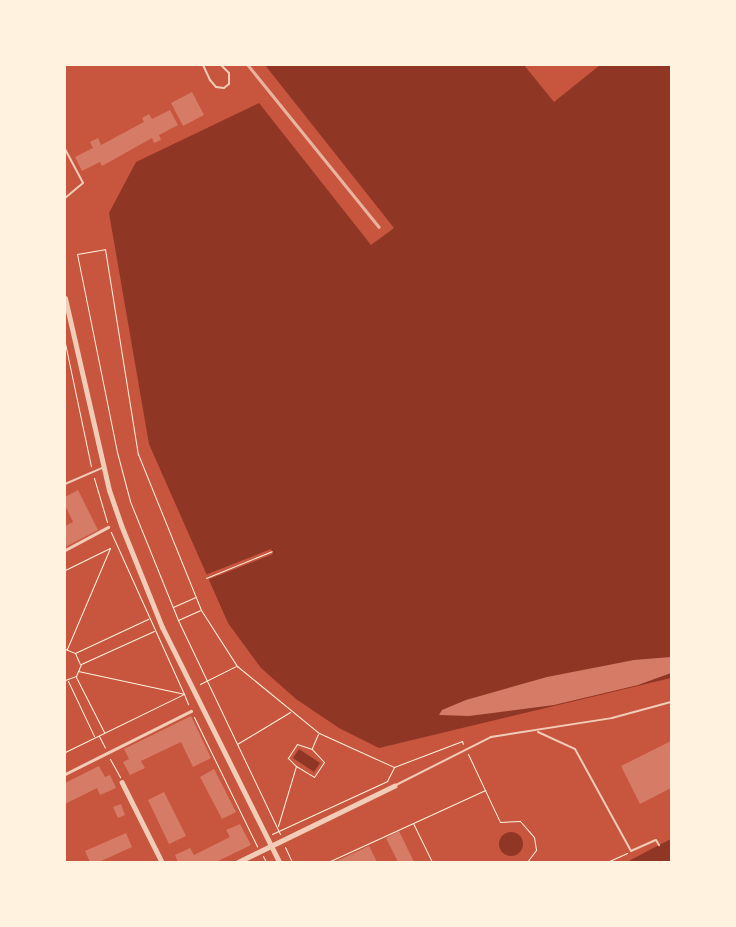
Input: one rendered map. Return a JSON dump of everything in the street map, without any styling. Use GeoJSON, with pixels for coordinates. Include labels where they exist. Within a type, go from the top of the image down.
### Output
{"type":"FeatureCollection","features":[{"type":"Feature","properties":{"kind":"street"},"geometry":{"type":"LineString","coordinates":[[65,298],[104,467],[118,516],[157,615],[279,862]]}},
{"type":"Feature","properties":{"kind":"street"},"geometry":{"type":"LineString","coordinates":[[65,550],[108,528]]}},
{"type":"Feature","properties":{"kind":"street"},"geometry":{"type":"LineString","coordinates":[[65,774],[191,711]]}},
{"type":"Feature","properties":{"kind":"street"},"geometry":{"type":"LineString","coordinates":[[122,782],[162,862]]}},
{"type":"Feature","properties":{"kind":"street"},"geometry":{"type":"LineString","coordinates":[[238,862],[394,786]]}},
{"type":"Feature","properties":{"kind":"lane"},"geometry":{"type":"LineString","coordinates":[[203,65],[210,80],[216,87],[224,88],[229,84],[229,73],[221,65]]}},
{"type":"Feature","properties":{"kind":"lane"},"geometry":{"type":"LineString","coordinates":[[65,149],[83,183],[65,198]]}},
{"type":"Feature","properties":{"kind":"lane"},"geometry":{"type":"LineString","coordinates":[[65,484],[92,470],[104,467]]}},
{"type":"Feature","properties":{"kind":"lane"},"geometry":{"type":"LineString","coordinates":[[394,786],[491,737],[612,718],[671,702]]}},
{"type":"Feature","properties":{"kind":"lane"},"geometry":{"type":"LineString","coordinates":[[536,731],[575,749],[631,851],[656,840],[659,845]]}},
{"type":"Feature","properties":{"kind":"path"},"geometry":{"type":"LineString","coordinates":[[278,826],[172,608],[130,501],[117,452],[77,254],[105,249],[138,454],[201,610],[237,666],[290,712],[318,733],[394,767]]}},
{"type":"Feature","properties":{"kind":"path"},"geometry":{"type":"LineString","coordinates":[[65,570],[116,544]]}},
{"type":"Feature","properties":{"kind":"path"},"geometry":{"type":"LineString","coordinates":[[95,737],[66,680],[76,676],[80,664],[75,654],[66,649],[110,548]]}},
{"type":"Feature","properties":{"kind":"path"},"geometry":{"type":"LineString","coordinates":[[206,578],[272,552]]}},
{"type":"Feature","properties":{"kind":"path"},"geometry":{"type":"LineString","coordinates":[[172,608],[195,597]]}},
{"type":"Feature","properties":{"kind":"path"},"geometry":{"type":"LineString","coordinates":[[178,620],[201,610]]}},
{"type":"Feature","properties":{"kind":"path"},"geometry":{"type":"LineString","coordinates":[[75,654],[149,619],[191,711],[266,862]]}},
{"type":"Feature","properties":{"kind":"path"},"geometry":{"type":"LineString","coordinates":[[80,664],[155,631]]}},
{"type":"Feature","properties":{"kind":"path"},"geometry":{"type":"LineString","coordinates":[[192,688],[237,666]]}},
{"type":"Feature","properties":{"kind":"path"},"geometry":{"type":"LineString","coordinates":[[78,671],[184,694]]}},
{"type":"Feature","properties":{"kind":"path"},"geometry":{"type":"LineString","coordinates":[[76,676],[104,733]]}},
{"type":"Feature","properties":{"kind":"path"},"geometry":{"type":"LineString","coordinates":[[65,752],[184,694]]}},
{"type":"Feature","properties":{"kind":"path"},"geometry":{"type":"LineString","coordinates":[[237,744],[290,712]]}},
{"type":"Feature","properties":{"kind":"path"},"geometry":{"type":"LineString","coordinates":[[312,749],[318,733]]}},
{"type":"Feature","properties":{"kind":"path"},"geometry":{"type":"LineString","coordinates":[[99,735],[122,782]]}},
{"type":"Feature","properties":{"kind":"path"},"geometry":{"type":"LineString","coordinates":[[255,841],[387,781],[394,767],[462,741],[500,822],[520,821],[534,838],[536,850],[527,862]]}},
{"type":"Feature","properties":{"kind":"path"},"geometry":{"type":"LineString","coordinates":[[297,744],[312,749],[324,762],[314,777],[296,766],[288,758],[297,744]]}},
{"type":"Feature","properties":{"kind":"path"},"geometry":{"type":"LineString","coordinates":[[292,862],[278,831],[278,826],[296,766]]}},
{"type":"Feature","properties":{"kind":"path"},"geometry":{"type":"LineString","coordinates":[[328,862],[412,822],[486,790]]}},
{"type":"Feature","properties":{"kind":"path"},"geometry":{"type":"LineString","coordinates":[[412,822],[432,862]]}},
{"type":"Feature","properties":{"kind":"path"},"geometry":{"type":"LineString","coordinates":[[607,862],[631,851]]}},
{"type":"Feature","properties":{"kind":"shaded area"},"geometry":{"type":"Polygon","coordinates":[[[265,65],[524,65],[554,102],[600,65],[671,65],[671,678],[379,748],[339,728],[296,699],[261,668],[228,623],[149,444],[109,213],[136,162],[259,103],[371,245],[394,228],[265,65]]]}},
{"type":"Feature","properties":{"kind":"shaded area"},"geometry":{"type":"Polygon","coordinates":[[[299,749],[320,763],[314,772],[293,758],[299,749]]]}},
{"type":"Feature","properties":{"kind":"shaded area"},"geometry":{"type":"Polygon","coordinates":[[[511,832],[516,833],[522,839],[522,849],[516,855],[511,856],[506,855],[500,849],[499,844],[500,839],[506,833],[511,832]]]}},
{"type":"Feature","properties":{"kind":"shaded area"},"geometry":{"type":"Polygon","coordinates":[[[671,839],[671,862],[627,862],[659,845],[671,839]]]}},
{"type":"Feature","properties":{"kind":"pier"},"geometry":{"type":"Polygon","coordinates":[[[271,549],[273,554],[207,580],[205,575],[271,549]]]}},
{"type":"Feature","properties":{"kind":"building"},"geometry":{"type":"Polygon","coordinates":[[[192,92],[204,115],[183,126],[171,103],[192,92]]]}},
{"type":"Feature","properties":{"kind":"building"},"geometry":{"type":"Polygon","coordinates":[[[170,110],[178,125],[159,135],[161,140],[154,143],[152,138],[102,166],[100,162],[82,171],[75,157],[93,148],[90,142],[98,138],[101,145],[144,122],[142,118],[149,114],[152,119],[170,110]]]}},
{"type":"Feature","properties":{"kind":"building"},"geometry":{"type":"Polygon","coordinates":[[[78,490],[98,530],[65,547],[65,526],[73,522],[65,505],[65,497],[78,490]]]}},
{"type":"Feature","properties":{"kind":"building"},"geometry":{"type":"Polygon","coordinates":[[[671,657],[671,673],[638,685],[554,705],[469,716],[439,715],[442,710],[466,700],[547,677],[634,660],[671,657]]]}},
{"type":"Feature","properties":{"kind":"building"},"geometry":{"type":"Polygon","coordinates":[[[191,716],[211,758],[193,767],[181,742],[141,761],[145,768],[130,775],[123,762],[129,759],[124,749],[191,716]]]}},
{"type":"Feature","properties":{"kind":"building"},"geometry":{"type":"Polygon","coordinates":[[[671,741],[671,788],[640,804],[621,766],[671,741]]]}},
{"type":"Feature","properties":{"kind":"building"},"geometry":{"type":"Polygon","coordinates":[[[99,766],[105,777],[110,775],[116,788],[100,795],[97,788],[65,804],[65,783],[99,766]]]}},
{"type":"Feature","properties":{"kind":"building"},"geometry":{"type":"Polygon","coordinates":[[[214,769],[236,812],[222,819],[200,777],[214,769]]]}},
{"type":"Feature","properties":{"kind":"building"},"geometry":{"type":"Polygon","coordinates":[[[164,792],[186,836],[169,844],[148,800],[164,792]]]}},
{"type":"Feature","properties":{"kind":"building"},"geometry":{"type":"Polygon","coordinates":[[[121,804],[125,815],[118,818],[113,807],[121,804]]]}},
{"type":"Feature","properties":{"kind":"building"},"geometry":{"type":"Polygon","coordinates":[[[240,824],[251,845],[216,862],[178,862],[175,855],[190,848],[194,855],[230,837],[226,830],[240,824]]]}},
{"type":"Feature","properties":{"kind":"building"},"geometry":{"type":"Polygon","coordinates":[[[399,831],[414,862],[398,862],[386,838],[399,831]]]}},
{"type":"Feature","properties":{"kind":"building"},"geometry":{"type":"Polygon","coordinates":[[[126,833],[132,847],[99,862],[90,862],[85,851],[126,833]]]}},
{"type":"Feature","properties":{"kind":"building"},"geometry":{"type":"Polygon","coordinates":[[[369,846],[377,862],[335,862],[369,846]]]}},
{"type":"Feature","properties":{"kind":"railway"},"geometry":{"type":"LineString","coordinates":[[248,65],[379,227]]}}]}
